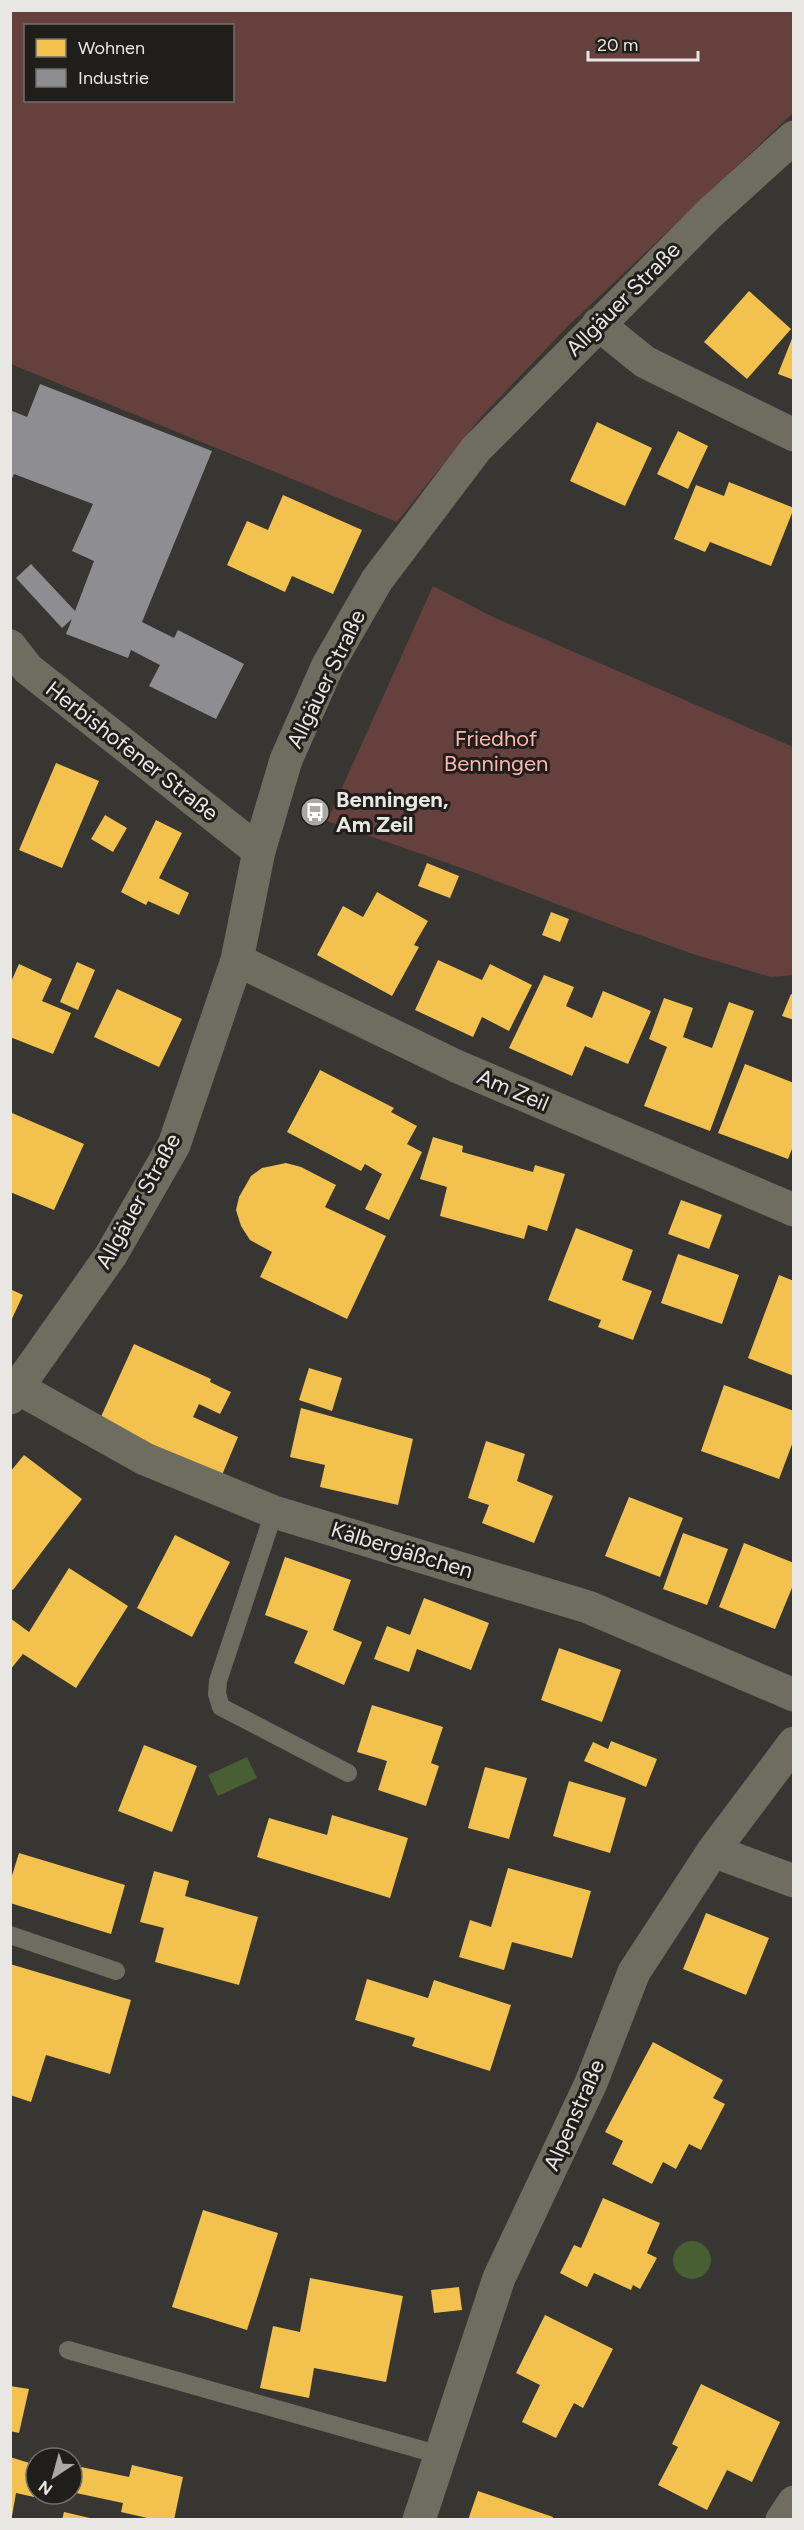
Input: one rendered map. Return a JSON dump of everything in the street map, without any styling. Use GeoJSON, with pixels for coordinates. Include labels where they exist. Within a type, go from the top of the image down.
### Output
{"type":"FeatureCollection","features":[{"type":"Feature","properties":{"kind":"street","name":"Allgäuer Straße"},"geometry":{"type":"LineString","coordinates":[[14,1393],[111,1255],[174,1145],[237,960],[259,851],[286,760],[305,712],[328,665],[377,580],[476,449],[709,213],[794,137]]}},
{"type":"Feature","properties":{"kind":"street"},"geometry":{"type":"LineString","coordinates":[[598,324],[645,362],[794,435]]}},
{"type":"Feature","properties":{"kind":"street","name":"Herbishofener Straße"},"geometry":{"type":"LineString","coordinates":[[10,646],[28,669],[259,851]]}},
{"type":"Feature","properties":{"kind":"street","name":"Am Zeil"},"geometry":{"type":"LineString","coordinates":[[237,960],[456,1066],[794,1210]]}},
{"type":"Feature","properties":{"kind":"street","name":"Kälbergäßchen"},"geometry":{"type":"LineString","coordinates":[[14,1393],[145,1459],[274,1512],[588,1607],[794,1695]]}},
{"type":"Feature","properties":{"kind":"street","name":"Alpenstraße"},"geometry":{"type":"LineString","coordinates":[[419,2520],[499,2278],[591,2083],[634,1972],[713,1851],[794,1743]]}},
{"type":"Feature","properties":{"kind":"street"},"geometry":{"type":"LineString","coordinates":[[713,1851],[794,1881]]}},
{"type":"Feature","properties":{"kind":"street"},"geometry":{"type":"LineString","coordinates":[[782,2520],[794,2502]]}},
{"type":"Feature","properties":{"kind":"lane"},"geometry":{"type":"LineString","coordinates":[[274,1512],[218,1681],[217,1694],[221,1707],[348,1773]]}},
{"type":"Feature","properties":{"kind":"lane"},"geometry":{"type":"LineString","coordinates":[[10,1935],[116,1971]]}},
{"type":"Feature","properties":{"kind":"lane"},"geometry":{"type":"LineString","coordinates":[[68,2350],[440,2455]]}},
{"type":"Feature","properties":{"kind":"green space"},"geometry":{"type":"Polygon","coordinates":[[[10,11],[793,11],[793,113],[568,326],[482,416],[397,522],[11,364],[10,11]]]}},
{"type":"Feature","properties":{"kind":"green space","name":"Friedhof Benningen"},"geometry":{"type":"Polygon","coordinates":[[[433,586],[491,616],[793,747],[793,975],[771,977],[696,955],[473,872],[327,821],[433,586]]]}},
{"type":"Feature","properties":{"kind":"shaded area"},"geometry":{"type":"Polygon","coordinates":[[[247,1757],[257,1778],[218,1796],[208,1775],[247,1757]]]}},
{"type":"Feature","properties":{"kind":"shaded area"},"geometry":{"type":"Polygon","coordinates":[[[692,2241],[706,2246],[711,2260],[706,2274],[692,2279],[678,2274],[673,2260],[678,2246],[692,2241]]]}},
{"type":"Feature","properties":{"kind":"building: Wohnen"},"geometry":{"type":"Polygon","coordinates":[[[749,291],[791,329],[747,379],[704,342],[749,291]]]}},
{"type":"Feature","properties":{"kind":"building: Wohnen"},"geometry":{"type":"Polygon","coordinates":[[[794,336],[794,380],[778,374],[794,336]]]}},
{"type":"Feature","properties":{"kind":"building: Wohnen"},"geometry":{"type":"Polygon","coordinates":[[[597,422],[652,448],[625,506],[570,481],[597,422]]]}},
{"type":"Feature","properties":{"kind":"building: Wohnen"},"geometry":{"type":"Polygon","coordinates":[[[678,431],[708,446],[688,489],[657,474],[678,431]]]}},
{"type":"Feature","properties":{"kind":"building: Wohnen"},"geometry":{"type":"Polygon","coordinates":[[[729,482],[794,508],[771,566],[710,542],[705,552],[674,539],[696,485],[724,496],[729,482]]]}},
{"type":"Feature","properties":{"kind":"building: Wohnen"},"geometry":{"type":"Polygon","coordinates":[[[283,495],[362,530],[333,594],[292,576],[285,592],[227,565],[247,521],[268,530],[283,495]]]}},
{"type":"Feature","properties":{"kind":"building: Wohnen"},"geometry":{"type":"Polygon","coordinates":[[[56,763],[99,781],[62,868],[19,850],[56,763]]]}},
{"type":"Feature","properties":{"kind":"building: Wohnen"},"geometry":{"type":"Polygon","coordinates":[[[105,815],[127,828],[113,852],[91,839],[105,815]]]}},
{"type":"Feature","properties":{"kind":"building: Wohnen"},"geometry":{"type":"Polygon","coordinates":[[[156,820],[182,833],[159,878],[189,893],[179,915],[148,901],[146,905],[121,892],[156,820]]]}},
{"type":"Feature","properties":{"kind":"building: Wohnen"},"geometry":{"type":"Polygon","coordinates":[[[427,863],[459,876],[450,898],[418,886],[427,863]]]}},
{"type":"Feature","properties":{"kind":"building: Wohnen"},"geometry":{"type":"Polygon","coordinates":[[[377,892],[428,921],[414,945],[419,947],[392,996],[317,955],[343,906],[363,917],[377,892]]]}},
{"type":"Feature","properties":{"kind":"building: Wohnen"},"geometry":{"type":"Polygon","coordinates":[[[551,912],[569,919],[560,942],[542,935],[551,912]]]}},
{"type":"Feature","properties":{"kind":"building: Wohnen"},"geometry":{"type":"Polygon","coordinates":[[[438,960],[482,980],[490,964],[532,985],[509,1031],[482,1017],[473,1037],[415,1010],[438,960]]]}},
{"type":"Feature","properties":{"kind":"building: Wohnen"},"geometry":{"type":"Polygon","coordinates":[[[77,962],[95,970],[78,1010],[60,1002],[77,962]]]}},
{"type":"Feature","properties":{"kind":"building: Wohnen"},"geometry":{"type":"Polygon","coordinates":[[[19,964],[52,979],[42,1001],[71,1013],[53,1054],[10,1037],[10,984],[19,964]]]}},
{"type":"Feature","properties":{"kind":"building: Wohnen"},"geometry":{"type":"Polygon","coordinates":[[[544,975],[574,987],[566,1006],[592,1018],[603,991],[651,1011],[628,1064],[585,1046],[572,1076],[509,1048],[544,975]]]}},
{"type":"Feature","properties":{"kind":"building: Wohnen"},"geometry":{"type":"Polygon","coordinates":[[[117,989],[182,1019],[159,1067],[94,1037],[117,989]]]}},
{"type":"Feature","properties":{"kind":"building: Wohnen"},"geometry":{"type":"Polygon","coordinates":[[[791,994],[794,995],[794,1020],[782,1016],[791,994]]]}},
{"type":"Feature","properties":{"kind":"building: Wohnen"},"geometry":{"type":"Polygon","coordinates":[[[664,998],[693,1008],[683,1037],[712,1048],[729,1002],[754,1011],[710,1131],[644,1106],[667,1047],[649,1039],[664,998]]]}},
{"type":"Feature","properties":{"kind":"building: Wohnen"},"geometry":{"type":"Polygon","coordinates":[[[745,1064],[794,1083],[794,1144],[788,1159],[718,1133],[745,1064]]]}},
{"type":"Feature","properties":{"kind":"building: Wohnen"},"geometry":{"type":"Polygon","coordinates":[[[320,1070],[394,1108],[391,1112],[417,1126],[407,1144],[422,1152],[389,1220],[365,1209],[382,1174],[365,1164],[361,1171],[287,1132],[320,1070]]]}},
{"type":"Feature","properties":{"kind":"building: Wohnen"},"geometry":{"type":"Polygon","coordinates":[[[12,1113],[84,1144],[54,1210],[10,1192],[12,1113]]]}},
{"type":"Feature","properties":{"kind":"building: Wohnen"},"geometry":{"type":"Polygon","coordinates":[[[433,1137],[463,1146],[462,1152],[533,1172],[535,1165],[565,1174],[547,1231],[528,1225],[524,1239],[440,1216],[447,1187],[420,1179],[433,1137]]]}},
{"type":"Feature","properties":{"kind":"building: Wohnen"},"geometry":{"type":"Polygon","coordinates":[[[286,1163],[301,1167],[336,1185],[325,1207],[386,1236],[347,1319],[260,1277],[272,1252],[250,1240],[241,1226],[236,1210],[239,1197],[251,1176],[262,1168],[286,1163]]]}},
{"type":"Feature","properties":{"kind":"building: Wohnen"},"geometry":{"type":"Polygon","coordinates":[[[681,1200],[722,1215],[709,1249],[668,1234],[681,1200]]]}},
{"type":"Feature","properties":{"kind":"building: Wohnen"},"geometry":{"type":"Polygon","coordinates":[[[576,1228],[633,1250],[622,1280],[652,1291],[633,1340],[598,1327],[601,1320],[548,1300],[576,1228]]]}},
{"type":"Feature","properties":{"kind":"building: Wohnen"},"geometry":{"type":"Polygon","coordinates":[[[678,1254],[739,1275],[722,1324],[661,1303],[678,1254]]]}},
{"type":"Feature","properties":{"kind":"building: Wohnen"},"geometry":{"type":"Polygon","coordinates":[[[779,1275],[794,1281],[794,1376],[748,1358],[779,1275]]]}},
{"type":"Feature","properties":{"kind":"building: Wohnen"},"geometry":{"type":"Polygon","coordinates":[[[10,1289],[23,1295],[10,1323],[10,1289]]]}},
{"type":"Feature","properties":{"kind":"building: Wohnen"},"geometry":{"type":"Polygon","coordinates":[[[134,1344],[211,1379],[210,1382],[231,1392],[220,1414],[199,1404],[193,1417],[238,1437],[222,1475],[99,1421],[134,1344]]]}},
{"type":"Feature","properties":{"kind":"building: Wohnen"},"geometry":{"type":"Polygon","coordinates":[[[309,1368],[342,1378],[332,1411],[299,1400],[309,1368]]]}},
{"type":"Feature","properties":{"kind":"building: Wohnen"},"geometry":{"type":"Polygon","coordinates":[[[724,1385],[794,1411],[794,1439],[779,1479],[701,1451],[724,1385]]]}},
{"type":"Feature","properties":{"kind":"building: Wohnen"},"geometry":{"type":"Polygon","coordinates":[[[301,1408],[413,1439],[398,1505],[320,1487],[325,1465],[290,1457],[301,1408]]]}},
{"type":"Feature","properties":{"kind":"building: Wohnen"},"geometry":{"type":"Polygon","coordinates":[[[486,1441],[525,1454],[517,1481],[553,1496],[534,1543],[482,1523],[489,1505],[468,1498],[486,1441]]]}},
{"type":"Feature","properties":{"kind":"building: Wohnen"},"geometry":{"type":"Polygon","coordinates":[[[24,1455],[82,1499],[13,1590],[10,1588],[10,1472],[24,1455]]]}},
{"type":"Feature","properties":{"kind":"building: Wohnen"},"geometry":{"type":"Polygon","coordinates":[[[629,1497],[683,1518],[660,1577],[605,1556],[629,1497]]]}},
{"type":"Feature","properties":{"kind":"building: Wohnen"},"geometry":{"type":"Polygon","coordinates":[[[683,1533],[728,1549],[707,1605],[663,1589],[683,1533]]]}},
{"type":"Feature","properties":{"kind":"building: Wohnen"},"geometry":{"type":"Polygon","coordinates":[[[175,1535],[230,1562],[192,1637],[137,1608],[175,1535]]]}},
{"type":"Feature","properties":{"kind":"building: Wohnen"},"geometry":{"type":"Polygon","coordinates":[[[744,1543],[794,1563],[794,1583],[775,1629],[719,1607],[744,1543]]]}},
{"type":"Feature","properties":{"kind":"building: Wohnen"},"geometry":{"type":"Polygon","coordinates":[[[285,1557],[351,1580],[333,1630],[362,1642],[344,1685],[294,1663],[308,1631],[265,1615],[285,1557]]]}},
{"type":"Feature","properties":{"kind":"building: Wohnen"},"geometry":{"type":"Polygon","coordinates":[[[69,1568],[128,1606],[76,1688],[23,1654],[10,1670],[10,1618],[29,1632],[69,1568]]]}},
{"type":"Feature","properties":{"kind":"building: Wohnen"},"geometry":{"type":"Polygon","coordinates":[[[424,1598],[489,1623],[471,1670],[417,1649],[409,1672],[374,1659],[387,1626],[410,1635],[424,1598]]]}},
{"type":"Feature","properties":{"kind":"building: Wohnen"},"geometry":{"type":"Polygon","coordinates":[[[559,1648],[621,1670],[602,1722],[541,1700],[559,1648]]]}},
{"type":"Feature","properties":{"kind":"building: Wohnen"},"geometry":{"type":"Polygon","coordinates":[[[372,1705],[443,1727],[431,1763],[439,1766],[426,1806],[378,1790],[387,1761],[357,1752],[372,1705]]]}},
{"type":"Feature","properties":{"kind":"building: Wohnen"},"geometry":{"type":"Polygon","coordinates":[[[611,1741],[657,1759],[646,1787],[584,1761],[593,1742],[608,1749],[611,1741]]]}},
{"type":"Feature","properties":{"kind":"building: Wohnen"},"geometry":{"type":"Polygon","coordinates":[[[144,1745],[197,1766],[172,1832],[118,1811],[144,1745]]]}},
{"type":"Feature","properties":{"kind":"building: Wohnen"},"geometry":{"type":"Polygon","coordinates":[[[485,1767],[527,1778],[509,1839],[468,1828],[485,1767]]]}},
{"type":"Feature","properties":{"kind":"building: Wohnen"},"geometry":{"type":"Polygon","coordinates":[[[569,1781],[626,1798],[610,1853],[553,1836],[569,1781]]]}},
{"type":"Feature","properties":{"kind":"building: Wohnen"},"geometry":{"type":"Polygon","coordinates":[[[332,1815],[408,1838],[390,1898],[257,1857],[269,1818],[327,1835],[332,1815]]]}},
{"type":"Feature","properties":{"kind":"building: Wohnen"},"geometry":{"type":"Polygon","coordinates":[[[19,1853],[125,1885],[111,1934],[10,1903],[10,1882],[19,1853]]]}},
{"type":"Feature","properties":{"kind":"building: Wohnen"},"geometry":{"type":"Polygon","coordinates":[[[508,1868],[591,1891],[572,1958],[512,1942],[504,1970],[459,1957],[470,1920],[491,1927],[508,1868]]]}},
{"type":"Feature","properties":{"kind":"building: Wohnen"},"geometry":{"type":"Polygon","coordinates":[[[154,1871],[189,1881],[185,1896],[258,1917],[239,1985],[155,1962],[164,1928],[140,1922],[154,1871]]]}},
{"type":"Feature","properties":{"kind":"building: Wohnen"},"geometry":{"type":"Polygon","coordinates":[[[706,1913],[769,1938],[746,1995],[683,1969],[706,1913]]]}},
{"type":"Feature","properties":{"kind":"building: Wohnen"},"geometry":{"type":"Polygon","coordinates":[[[10,1964],[131,2000],[110,2074],[46,2055],[31,2102],[10,2095],[10,1964]]]}},
{"type":"Feature","properties":{"kind":"building: Wohnen"},"geometry":{"type":"Polygon","coordinates":[[[367,1979],[428,1998],[434,1980],[511,2005],[490,2071],[412,2046],[415,2038],[355,2020],[367,1979]]]}},
{"type":"Feature","properties":{"kind":"building: Wohnen"},"geometry":{"type":"Polygon","coordinates":[[[653,2042],[723,2080],[713,2098],[725,2104],[701,2150],[689,2144],[676,2169],[663,2162],[652,2184],[612,2164],[623,2141],[605,2132],[653,2042]]]}},
{"type":"Feature","properties":{"kind":"building: Wohnen"},"geometry":{"type":"Polygon","coordinates":[[[603,2198],[660,2223],[647,2253],[657,2258],[640,2289],[633,2285],[631,2290],[594,2273],[587,2287],[560,2273],[574,2245],[581,2248],[603,2198]]]}},
{"type":"Feature","properties":{"kind":"building: Wohnen"},"geometry":{"type":"Polygon","coordinates":[[[203,2210],[278,2233],[247,2330],[172,2307],[203,2210]]]}},
{"type":"Feature","properties":{"kind":"building: Wohnen"},"geometry":{"type":"Polygon","coordinates":[[[310,2278],[403,2296],[386,2382],[314,2368],[309,2398],[260,2388],[273,2326],[300,2332],[310,2278]]]}},
{"type":"Feature","properties":{"kind":"building: Wohnen"},"geometry":{"type":"Polygon","coordinates":[[[459,2287],[462,2310],[434,2313],[431,2290],[459,2287]]]}},
{"type":"Feature","properties":{"kind":"building: Wohnen"},"geometry":{"type":"Polygon","coordinates":[[[545,2315],[613,2349],[583,2408],[574,2403],[556,2438],[522,2422],[540,2385],[516,2373],[545,2315]]]}},
{"type":"Feature","properties":{"kind":"building: Wohnen"},"geometry":{"type":"Polygon","coordinates":[[[701,2384],[780,2422],[752,2482],[727,2470],[707,2510],[658,2485],[678,2447],[672,2444],[701,2384]]]}},
{"type":"Feature","properties":{"kind":"building: Wohnen"},"geometry":{"type":"Polygon","coordinates":[[[10,2386],[29,2389],[19,2433],[10,2431],[10,2386]]]}},
{"type":"Feature","properties":{"kind":"building: Wohnen"},"geometry":{"type":"Polygon","coordinates":[[[10,2457],[24,2461],[24,2495],[16,2493],[12,2516],[10,2457]]]}},
{"type":"Feature","properties":{"kind":"building: Wohnen"},"geometry":{"type":"Polygon","coordinates":[[[132,2465],[183,2477],[174,2520],[156,2520],[121,2512],[123,2503],[84,2495],[84,2468],[129,2477],[132,2465]]]}},
{"type":"Feature","properties":{"kind":"building: Wohnen"},"geometry":{"type":"Polygon","coordinates":[[[478,2491],[553,2517],[552,2520],[468,2520],[478,2491]]]}},
{"type":"Feature","properties":{"kind":"building: Wohnen"},"geometry":{"type":"Polygon","coordinates":[[[64,2512],[94,2519],[62,2520],[64,2512]]]}},
{"type":"Feature","properties":{"kind":"building: Industrie"},"geometry":{"type":"Polygon","coordinates":[[[40,384],[212,451],[142,622],[174,638],[178,630],[244,664],[216,719],[149,686],[160,665],[131,650],[128,658],[66,634],[72,619],[62,628],[16,578],[31,564],[75,611],[94,561],[72,551],[93,504],[14,474],[10,483],[10,410],[27,417],[40,384]]]}},
{"type":"Feature","properties":{"kind":"place","name":"Benningen, Am Zeil"},"geometry":{"type":"Point","coordinates":[315,812]}}]}
